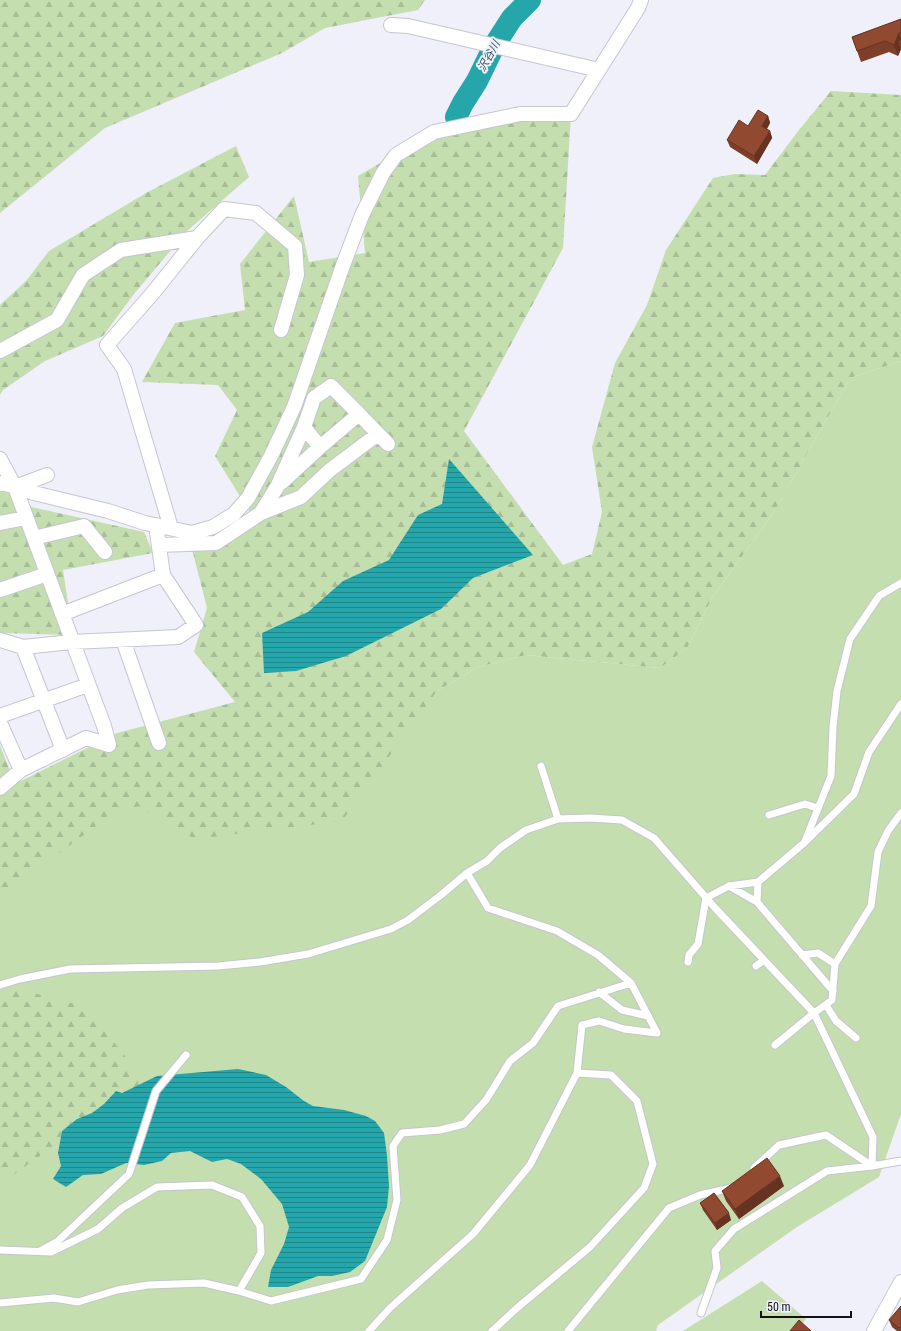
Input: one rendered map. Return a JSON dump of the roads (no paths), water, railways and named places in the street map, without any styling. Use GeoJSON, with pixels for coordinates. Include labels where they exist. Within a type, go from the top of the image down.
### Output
{"type":"FeatureCollection","features":[{"type":"Feature","properties":{"kind":"street"},"geometry":{"type":"LineString","coordinates":[[0,484],[3,483],[34,493],[108,511],[145,523],[192,533],[213,527],[234,514],[248,498],[271,456],[294,407],[362,215],[383,173],[396,155],[434,132],[520,114],[571,114],[638,8],[641,0]]}},
{"type":"Feature","properties":{"kind":"street"},"geometry":{"type":"LineString","coordinates":[[391,25],[408,26],[599,70]]}},
{"type":"Feature","properties":{"kind":"street"},"geometry":{"type":"LineString","coordinates":[[171,528],[124,370],[107,345],[152,294],[197,238],[224,209],[256,213],[295,246],[297,275],[281,330]]}},
{"type":"Feature","properties":{"kind":"street"},"geometry":{"type":"LineString","coordinates":[[0,351],[57,320],[83,275],[121,250],[197,238]]}},
{"type":"Feature","properties":{"kind":"street"},"geometry":{"type":"LineString","coordinates":[[159,545],[216,543],[261,513],[300,497],[330,470],[383,439],[331,386],[314,398],[304,427],[278,487],[261,513]]}},
{"type":"Feature","properties":{"kind":"street"},"geometry":{"type":"LineString","coordinates":[[278,487],[320,447],[359,414]]}},
{"type":"Feature","properties":{"kind":"street"},"geometry":{"type":"LineString","coordinates":[[304,427],[320,447]]}},
{"type":"Feature","properties":{"kind":"street"},"geometry":{"type":"LineString","coordinates":[[0,460],[15,487],[104,726],[109,745],[86,738],[20,770],[0,788]]}},
{"type":"Feature","properties":{"kind":"street"},"geometry":{"type":"LineString","coordinates":[[15,487],[47,476]]}},
{"type":"Feature","properties":{"kind":"street"},"geometry":{"type":"LineString","coordinates":[[0,523],[26,518]]}},
{"type":"Feature","properties":{"kind":"street"},"geometry":{"type":"LineString","coordinates":[[0,640],[23,647],[72,642],[178,637],[196,625],[163,575],[156,525]]}},
{"type":"Feature","properties":{"kind":"street"},"geometry":{"type":"LineString","coordinates":[[34,538],[84,526],[105,552]]}},
{"type":"Feature","properties":{"kind":"street"},"geometry":{"type":"LineString","coordinates":[[0,590],[47,574]]}},
{"type":"Feature","properties":{"kind":"street"},"geometry":{"type":"LineString","coordinates":[[62,614],[163,575]]}},
{"type":"Feature","properties":{"kind":"street"},"geometry":{"type":"LineString","coordinates":[[123,640],[160,743]]}},
{"type":"Feature","properties":{"kind":"street"},"geometry":{"type":"LineString","coordinates":[[23,647],[63,750]]}},
{"type":"Feature","properties":{"kind":"street"},"geometry":{"type":"LineString","coordinates":[[0,716],[88,685]]}},
{"type":"Feature","properties":{"kind":"street"},"geometry":{"type":"LineString","coordinates":[[0,723],[20,770]]}},
{"type":"Feature","properties":{"kind":"street"},"geometry":{"type":"LineString","coordinates":[[874,1331],[900,1285]]}},
{"type":"Feature","properties":{"kind":"lane"},"geometry":{"type":"LineString","coordinates":[[804,843],[831,776],[833,727],[837,691],[850,639],[879,596],[901,583]]}},
{"type":"Feature","properties":{"kind":"lane"},"geometry":{"type":"LineString","coordinates":[[706,898],[729,886],[758,882],[804,843],[854,794],[869,752],[901,704]]}},
{"type":"Feature","properties":{"kind":"lane"},"geometry":{"type":"LineString","coordinates":[[541,766],[558,819]]}},
{"type":"Feature","properties":{"kind":"lane"},"geometry":{"type":"LineString","coordinates":[[769,816],[805,804],[817,808]]}},
{"type":"Feature","properties":{"kind":"lane"},"geometry":{"type":"LineString","coordinates":[[775,1045],[832,1000],[836,964],[871,906],[878,852],[888,831],[901,813]]}},
{"type":"Feature","properties":{"kind":"lane"},"geometry":{"type":"LineString","coordinates":[[0,985],[20,978],[70,970],[218,966],[260,962],[308,954],[391,929],[408,920],[441,896],[467,873],[487,861],[500,848],[526,830],[558,819],[590,818],[622,820],[654,838],[706,898],[814,1013],[872,1137],[872,1166]]}},
{"type":"Feature","properties":{"kind":"lane"},"geometry":{"type":"LineString","coordinates":[[369,1331],[390,1308],[474,1234],[530,1165],[577,1073],[582,1026],[599,1021],[624,1029],[658,1032],[631,983],[598,955],[557,931],[488,908],[467,873]]}},
{"type":"Feature","properties":{"kind":"lane"},"geometry":{"type":"LineString","coordinates":[[757,902],[758,882]]}},
{"type":"Feature","properties":{"kind":"lane"},"geometry":{"type":"LineString","coordinates":[[729,886],[757,902],[833,990]]}},
{"type":"Feature","properties":{"kind":"lane"},"geometry":{"type":"LineString","coordinates":[[688,962],[689,955],[698,944],[706,898]]}},
{"type":"Feature","properties":{"kind":"lane"},"geometry":{"type":"LineString","coordinates":[[802,955],[818,953],[836,964]]}},
{"type":"Feature","properties":{"kind":"lane"},"geometry":{"type":"LineString","coordinates":[[756,966],[764,960]]}},
{"type":"Feature","properties":{"kind":"lane"},"geometry":{"type":"LineString","coordinates":[[0,1303],[54,1298],[78,1302],[118,1290],[148,1285],[204,1283],[271,1301],[361,1279],[387,1240],[397,1200],[394,1146],[402,1133],[440,1130],[464,1124],[486,1100],[510,1061],[533,1043],[558,1006],[631,983]]}},
{"type":"Feature","properties":{"kind":"lane"},"geometry":{"type":"LineString","coordinates":[[599,992],[622,1010],[648,1016]]}},
{"type":"Feature","properties":{"kind":"lane"},"geometry":{"type":"LineString","coordinates":[[826,1004],[836,1021],[856,1038]]}},
{"type":"Feature","properties":{"kind":"lane"},"geometry":{"type":"LineString","coordinates":[[40,1251],[58,1241],[129,1174],[156,1091],[186,1054]]}},
{"type":"Feature","properties":{"kind":"lane"},"geometry":{"type":"LineString","coordinates":[[492,1331],[590,1247],[644,1188],[653,1164],[637,1101],[612,1075],[577,1073]]}},
{"type":"Feature","properties":{"kind":"lane"},"geometry":{"type":"LineString","coordinates":[[746,1174],[779,1145],[826,1135],[872,1166]]}},
{"type":"Feature","properties":{"kind":"lane"},"geometry":{"type":"LineString","coordinates":[[701,1312],[717,1268],[715,1251],[734,1229],[827,1171],[901,1161]]}},
{"type":"Feature","properties":{"kind":"lane"},"geometry":{"type":"LineString","coordinates":[[568,1331],[669,1208],[700,1195],[730,1189],[736,1184]]}},
{"type":"Feature","properties":{"kind":"lane"},"geometry":{"type":"LineString","coordinates":[[0,1250],[51,1252],[98,1229],[122,1208],[157,1187],[212,1185],[242,1197],[260,1226],[261,1253],[238,1292]]}},
{"type":"Feature","properties":{"kind":"water"},"geometry":{"type":"Polygon","coordinates":[[[449,459],[533,555],[473,578],[441,609],[346,656],[296,671],[264,673],[262,633],[308,612],[343,581],[389,560],[418,515],[442,504],[449,459]]]}},
{"type":"Feature","properties":{"kind":"water"},"geometry":{"type":"Polygon","coordinates":[[[238,1069],[266,1075],[313,1106],[344,1110],[366,1116],[375,1121],[384,1133],[389,1186],[387,1207],[365,1261],[350,1272],[332,1276],[318,1276],[288,1287],[268,1287],[271,1270],[284,1244],[289,1227],[282,1204],[261,1179],[241,1164],[227,1159],[212,1162],[190,1151],[171,1153],[162,1161],[144,1165],[126,1163],[101,1174],[83,1175],[66,1187],[53,1179],[61,1166],[58,1153],[62,1131],[77,1119],[92,1113],[104,1104],[116,1091],[122,1093],[157,1076],[238,1069]]]}},
{"type":"Feature","properties":{"kind":"waterway","name":"沢谷川"},"geometry":{"type":"LineString","coordinates":[[456,117],[477,81],[494,46],[512,18],[530,0]]}}]}
